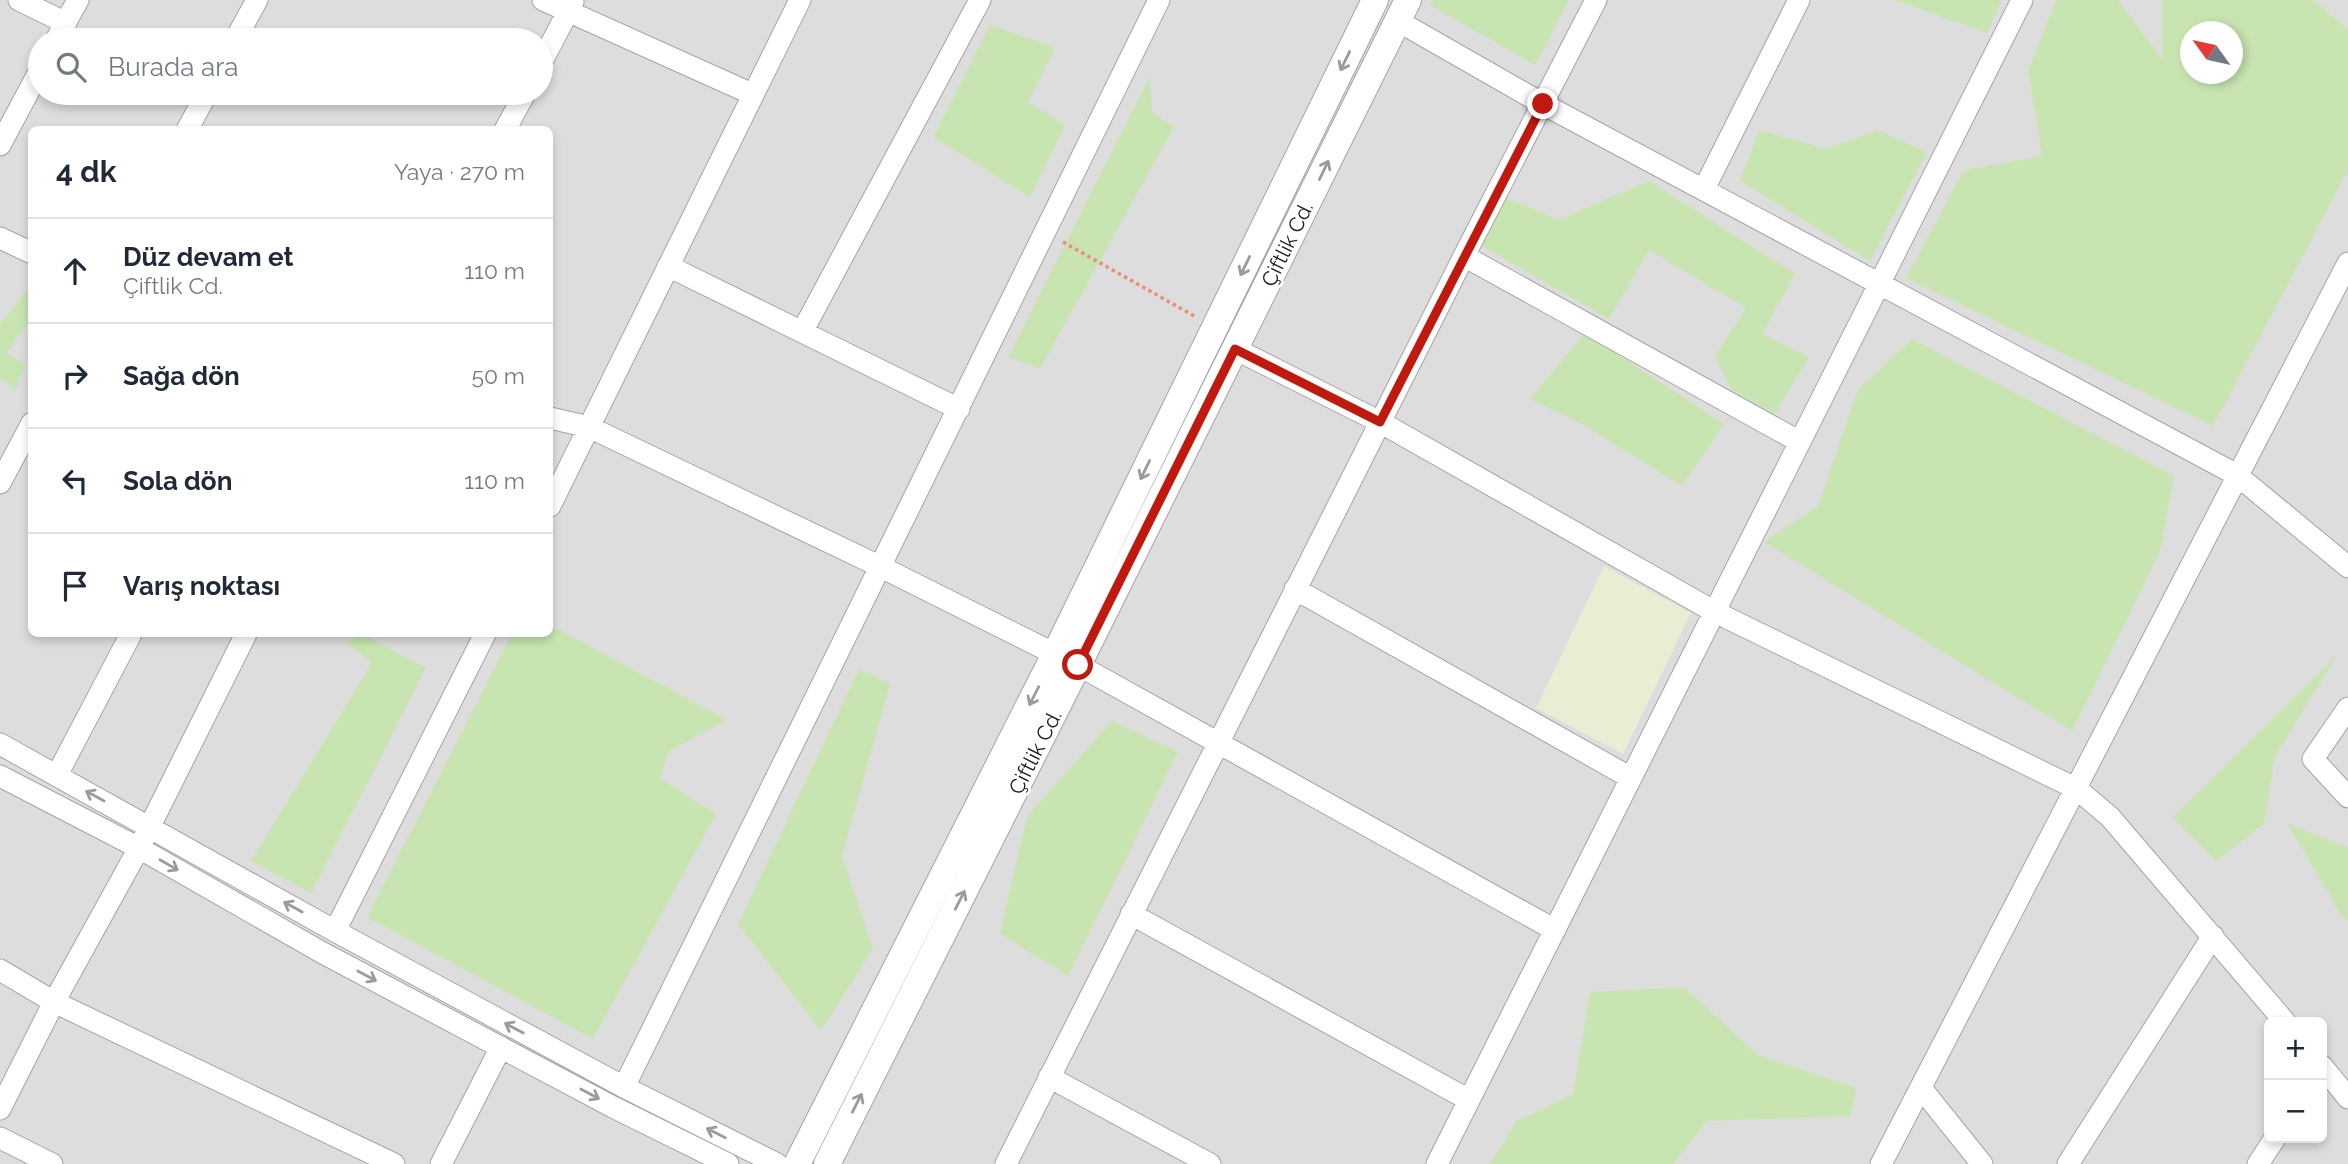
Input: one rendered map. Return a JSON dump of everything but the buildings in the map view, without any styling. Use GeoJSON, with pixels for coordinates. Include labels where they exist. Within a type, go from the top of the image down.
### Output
{"type":"FeatureCollection","features":[{"type":"Feature","properties":{"kind":"street"},"geometry":{"type":"LineString","coordinates":[[19,0],[56,28]]}},
{"type":"Feature","properties":{"kind":"street"},"geometry":{"type":"LineString","coordinates":[[63,28],[78,0]]}},
{"type":"Feature","properties":{"kind":"street"},"geometry":{"type":"LineString","coordinates":[[242,28],[257,0]]}},
{"type":"Feature","properties":{"kind":"street"},"geometry":{"type":"LineString","coordinates":[[544,0],[571,6],[752,94]]}},
{"type":"Feature","properties":{"kind":"street"},"geometry":{"type":"LineString","coordinates":[[553,500],[800,0]]}},
{"type":"Feature","properties":{"kind":"street"},"geometry":{"type":"LineString","coordinates":[[802,332],[980,0]]}},
{"type":"Feature","properties":{"kind":"street"},"geometry":{"type":"LineString","coordinates":[[624,1087],[1160,0]]}},
{"type":"Feature","properties":{"kind":"street"},"geometry":{"type":"LineString","coordinates":[[1006,1164],[1295,589],[1596,0]]}},
{"type":"Feature","properties":{"kind":"street"},"geometry":{"type":"LineString","coordinates":[[1704,189],[1799,0]]}},
{"type":"Feature","properties":{"kind":"street"},"geometry":{"type":"LineString","coordinates":[[1437,1164],[2022,0]]}},
{"type":"Feature","properties":{"kind":"street"},"geometry":{"type":"LineString","coordinates":[[1370,2],[1403,10],[1543,104],[2238,475],[2348,567]]}},
{"type":"Feature","properties":{"kind":"street","name":"Çiftlik Cd."},"geometry":{"type":"LineString","coordinates":[[827,1164],[1067,659],[1214,328],[1370,2]]}},
{"type":"Feature","properties":{"kind":"street"},"geometry":{"type":"LineString","coordinates":[[553,40],[571,6]]}},
{"type":"Feature","properties":{"kind":"street","name":"Çiftlik Cd."},"geometry":{"type":"LineString","coordinates":[[797,1164],[1235,349],[1403,10]]}},
{"type":"Feature","properties":{"kind":"street"},"geometry":{"type":"LineString","coordinates":[[0,145],[28,92]]}},
{"type":"Feature","properties":{"kind":"street"},"geometry":{"type":"LineString","coordinates":[[189,126],[201,105]]}},
{"type":"Feature","properties":{"kind":"street"},"geometry":{"type":"LineString","coordinates":[[507,126],[519,105]]}},
{"type":"Feature","properties":{"kind":"street"},"geometry":{"type":"LineString","coordinates":[[0,239],[28,251]]}},
{"type":"Feature","properties":{"kind":"street"},"geometry":{"type":"LineString","coordinates":[[1464,256],[1800,442]]}},
{"type":"Feature","properties":{"kind":"street"},"geometry":{"type":"LineString","coordinates":[[1881,1164],[2348,263]]}},
{"type":"Feature","properties":{"kind":"street"},"geometry":{"type":"LineString","coordinates":[[667,266],[959,409]]}},
{"type":"Feature","properties":{"kind":"street"},"geometry":{"type":"LineString","coordinates":[[1235,349],[1380,422],[1714,612],[2077,789],[2109,817],[2281,1017]]}},
{"type":"Feature","properties":{"kind":"street"},"geometry":{"type":"LineString","coordinates":[[553,419],[589,427],[1067,659],[1555,930]]}},
{"type":"Feature","properties":{"kind":"street"},"geometry":{"type":"LineString","coordinates":[[0,483],[28,430]]}},
{"type":"Feature","properties":{"kind":"street"},"geometry":{"type":"LineString","coordinates":[[1295,589],[1631,778]]}},
{"type":"Feature","properties":{"kind":"street"},"geometry":{"type":"LineString","coordinates":[[57,775],[129,637]]}},
{"type":"Feature","properties":{"kind":"street"},"geometry":{"type":"LineString","coordinates":[[0,1108],[54,1002],[139,848],[244,637]]}},
{"type":"Feature","properties":{"kind":"street"},"geometry":{"type":"LineString","coordinates":[[335,931],[483,637]]}},
{"type":"Feature","properties":{"kind":"street"},"geometry":{"type":"LineString","coordinates":[[2348,708],[2313,760],[2348,797]]}},
{"type":"Feature","properties":{"kind":"street"},"geometry":{"type":"LineString","coordinates":[[0,744],[335,931],[624,1087],[777,1164]]}},
{"type":"Feature","properties":{"kind":"street"},"geometry":{"type":"LineString","coordinates":[[0,776],[139,848],[321,952],[613,1107],[728,1164]]}},
{"type":"Feature","properties":{"kind":"street"},"geometry":{"type":"LineString","coordinates":[[1131,914],[1469,1100]]}},
{"type":"Feature","properties":{"kind":"street"},"geometry":{"type":"LineString","coordinates":[[2068,1164],[2213,936]]}},
{"type":"Feature","properties":{"kind":"street"},"geometry":{"type":"LineString","coordinates":[[0,970],[54,1002],[394,1164]]}},
{"type":"Feature","properties":{"kind":"street"},"geometry":{"type":"LineString","coordinates":[[441,1164],[501,1047]]}},
{"type":"Feature","properties":{"kind":"street"},"geometry":{"type":"LineString","coordinates":[[2327,1072],[2348,1098]]}},
{"type":"Feature","properties":{"kind":"street"},"geometry":{"type":"LineString","coordinates":[[1049,1077],[1210,1164]]}},
{"type":"Feature","properties":{"kind":"street"},"geometry":{"type":"LineString","coordinates":[[1921,1088],[1982,1164]]}},
{"type":"Feature","properties":{"kind":"street"},"geometry":{"type":"LineString","coordinates":[[0,1138],[52,1164]]}},
{"type":"Feature","properties":{"kind":"street"},"geometry":{"type":"LineString","coordinates":[[2258,1164],[2272,1143]]}},
{"type":"Feature","properties":{"kind":"path"},"geometry":{"type":"LineString","coordinates":[[1046,232],[1214,328]]}},
{"type":"Feature","properties":{"kind":"shaded area"},"geometry":{"type":"Polygon","coordinates":[[[0,0],[2348,0],[2348,1164],[0,1164],[0,0]]]}},
{"type":"Feature","properties":{"kind":"green space"},"geometry":{"type":"Polygon","coordinates":[[[1433,0],[1569,0],[1535,65],[1430,5],[1433,0]]]}},
{"type":"Feature","properties":{"kind":"green space"},"geometry":{"type":"Polygon","coordinates":[[[1895,0],[2002,0],[1987,33],[1895,0]]]}},
{"type":"Feature","properties":{"kind":"green space"},"geometry":{"type":"Polygon","coordinates":[[[2056,0],[2118,0],[2162,59],[2162,0],[2313,0],[2348,29],[2348,170],[2213,426],[1906,278],[1964,170],[2042,156],[2028,71],[2056,0]]]}},
{"type":"Feature","properties":{"kind":"green space"},"geometry":{"type":"Polygon","coordinates":[[[990,25],[1055,47],[1028,102],[1065,126],[1030,197],[933,137],[990,25]]]}},
{"type":"Feature","properties":{"kind":"green space"},"geometry":{"type":"Polygon","coordinates":[[[1150,76],[1152,112],[1174,127],[1040,369],[1008,357],[1150,76]]]}},
{"type":"Feature","properties":{"kind":"green space"},"geometry":{"type":"Polygon","coordinates":[[[1759,130],[1826,149],[1877,130],[1927,152],[1870,261],[1740,181],[1759,130]]]}},
{"type":"Feature","properties":{"kind":"green space"},"geometry":{"type":"Polygon","coordinates":[[[1649,181],[1795,274],[1762,334],[1809,357],[1775,414],[1732,390],[1715,356],[1746,308],[1649,250],[1609,319],[1482,246],[1505,197],[1558,220],[1649,181]]]}},
{"type":"Feature","properties":{"kind":"green space"},"geometry":{"type":"Polygon","coordinates":[[[28,289],[28,322],[7,353],[25,365],[15,392],[0,377],[0,324],[28,289]]]}},
{"type":"Feature","properties":{"kind":"green space"},"geometry":{"type":"Polygon","coordinates":[[[1585,333],[1724,424],[1682,486],[1582,424],[1530,399],[1585,333]]]}},
{"type":"Feature","properties":{"kind":"green space"},"geometry":{"type":"Polygon","coordinates":[[[1912,339],[2174,476],[2160,552],[2072,731],[1764,542],[1818,506],[1858,389],[1912,339]]]}},
{"type":"Feature","properties":{"kind":"green space"},"geometry":{"type":"Polygon","coordinates":[[[1604,566],[1691,613],[1623,754],[1536,708],[1604,566]]]}},
{"type":"Feature","properties":{"kind":"green space"},"geometry":{"type":"Polygon","coordinates":[[[553,627],[727,720],[669,751],[660,778],[716,814],[593,1039],[367,917],[510,637],[553,637],[553,627]]]}},
{"type":"Feature","properties":{"kind":"green space"},"geometry":{"type":"Polygon","coordinates":[[[357,637],[368,637],[426,668],[311,893],[251,861],[372,663],[346,643],[357,637]]]}},
{"type":"Feature","properties":{"kind":"green space"},"geometry":{"type":"Polygon","coordinates":[[[2338,654],[2275,756],[2264,824],[2216,861],[2173,817],[2338,654]]]}},
{"type":"Feature","properties":{"kind":"green space"},"geometry":{"type":"Polygon","coordinates":[[[859,669],[890,684],[842,855],[873,948],[821,1031],[738,924],[859,669]]]}},
{"type":"Feature","properties":{"kind":"green space"},"geometry":{"type":"Polygon","coordinates":[[[1112,721],[1178,752],[1068,976],[1000,934],[1027,816],[1112,721]]]}},
{"type":"Feature","properties":{"kind":"green space"},"geometry":{"type":"Polygon","coordinates":[[[2287,823],[2348,848],[2348,922],[2341,915],[2287,823]]]}},
{"type":"Feature","properties":{"kind":"green space"},"geometry":{"type":"Polygon","coordinates":[[[1684,987],[1758,1055],[1857,1088],[1850,1116],[1707,1121],[1673,1164],[1490,1164],[1517,1121],[1573,1095],[1590,992],[1684,987]]]}},
{"type":"Feature","properties":{"kind":"route"},"geometry":{"type":"LineString","coordinates":[[1078,665],[1235,349],[1380,422],[1543,104]]}}]}
